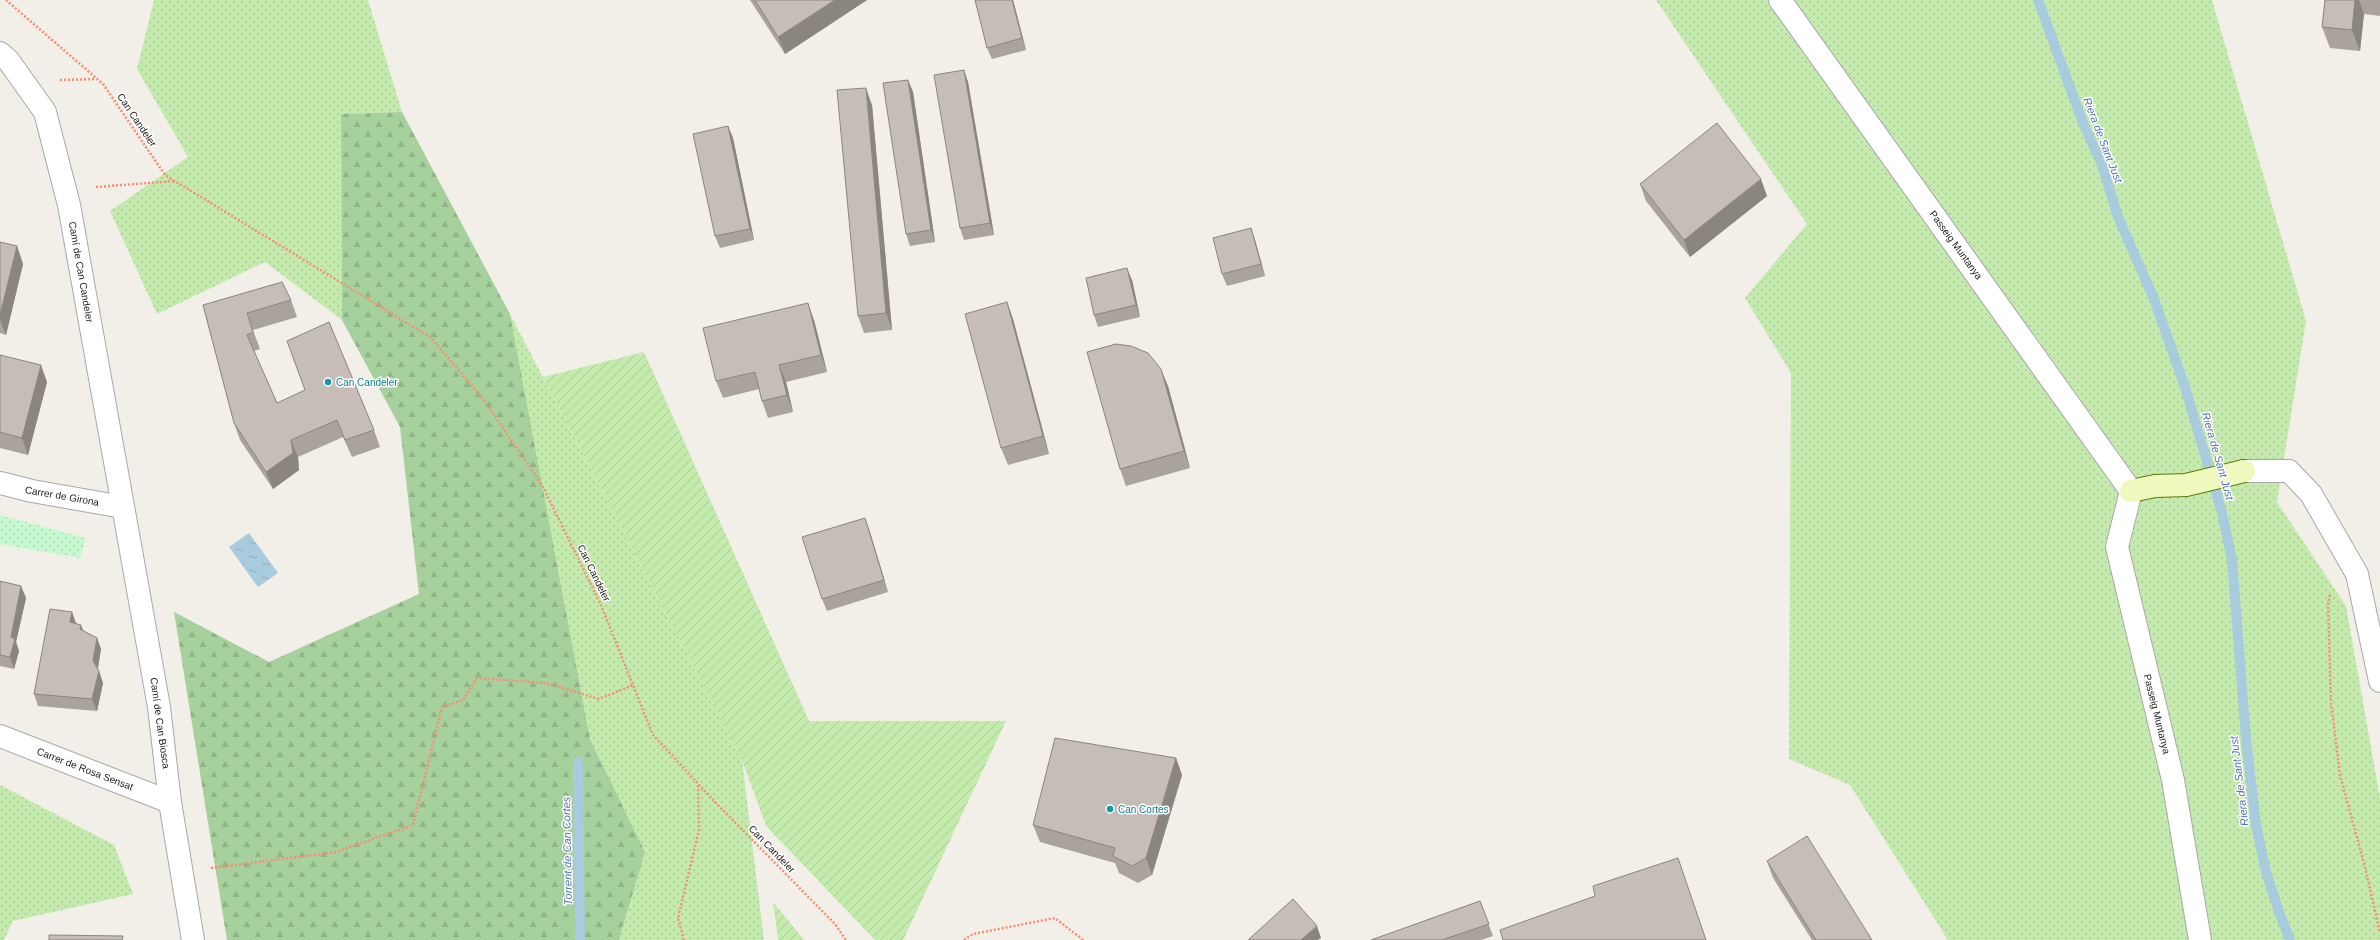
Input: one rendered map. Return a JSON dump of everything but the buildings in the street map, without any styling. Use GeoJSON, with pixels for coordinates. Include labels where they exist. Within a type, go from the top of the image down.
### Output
{"type":"FeatureCollection","features":[{"type":"Feature","properties":{"kind":"street","name":"Passeig Muntanya"},"geometry":{"type":"LineString","coordinates":[[1780,0],[2131,491],[2117,547],[2173,780],[2200,940]]}},
{"type":"Feature","properties":{"kind":"street","name":"Camí de Can Candeler"},"geometry":{"type":"LineString","coordinates":[[0,53],[8,60],[45,112],[69,206],[123,507]]}},
{"type":"Feature","properties":{"kind":"street"},"geometry":{"type":"LineString","coordinates":[[2131,491],[2155,486],[2186,484],[2244,471],[2288,471],[2311,494],[2357,574],[2380,681]]}},
{"type":"Feature","properties":{"kind":"street","name":"Carrer de Girona"},"geometry":{"type":"LineString","coordinates":[[0,483],[32,492],[123,507]]}},
{"type":"Feature","properties":{"kind":"street","name":"Camí de Can Biosca"},"geometry":{"type":"LineString","coordinates":[[123,507],[159,707],[170,802],[193,940]]}},
{"type":"Feature","properties":{"kind":"street","name":"Carrer de Rosa Sensat"},"geometry":{"type":"LineString","coordinates":[[0,736],[170,802]]}},
{"type":"Feature","properties":{"kind":"path","name":"Can Candeler"},"geometry":{"type":"LineString","coordinates":[[6,0],[103,84],[165,175],[430,337],[481,396],[542,485],[601,605],[653,735],[698,785],[835,924],[846,940]]}},
{"type":"Feature","properties":{"kind":"path"},"geometry":{"type":"LineString","coordinates":[[69,206],[93,187],[174,181]]}},
{"type":"Feature","properties":{"kind":"path"},"geometry":{"type":"LineString","coordinates":[[2347,557],[2334,577],[2328,603],[2331,703],[2340,775],[2365,867],[2380,933]]}},
{"type":"Feature","properties":{"kind":"path"},"geometry":{"type":"LineString","coordinates":[[181,870],[257,863],[336,852],[413,825],[442,707],[463,700],[477,678],[546,683],[599,699],[633,685]]}},
{"type":"Feature","properties":{"kind":"path"},"geometry":{"type":"LineString","coordinates":[[684,940],[678,918],[699,830],[698,785]]}},
{"type":"Feature","properties":{"kind":"path"},"geometry":{"type":"LineString","coordinates":[[964,940],[973,934],[1055,918],[1083,940]]}},
{"type":"Feature","properties":{"kind":"green space"},"geometry":{"type":"Polygon","coordinates":[[[154,0],[368,0],[402,112],[341,114],[342,320],[265,262],[157,314],[110,211],[188,157],[137,69],[154,0]]]}},
{"type":"Feature","properties":{"kind":"green space"},"geometry":{"type":"Polygon","coordinates":[[[1656,0],[2212,0],[2306,321],[2277,502],[2346,606],[2380,798],[2380,940],[1948,940],[1850,785],[1789,759],[1791,373],[1745,298],[1807,224],[1656,0]]]}},
{"type":"Feature","properties":{"kind":"green space"},"geometry":{"type":"Polygon","coordinates":[[[402,112],[510,314],[590,739],[645,852],[619,940],[227,940],[174,612],[269,662],[419,594],[400,427],[342,320],[341,114],[402,112]]]}},
{"type":"Feature","properties":{"kind":"green space"},"geometry":{"type":"Polygon","coordinates":[[[510,314],[742,760],[764,940],[619,940],[645,852],[590,739],[510,314]]]}},
{"type":"Feature","properties":{"kind":"green space"},"geometry":{"type":"Polygon","coordinates":[[[644,352],[809,721],[1006,721],[903,940],[875,940],[766,826],[742,760],[543,377],[644,352]]]}},
{"type":"Feature","properties":{"kind":"green space"},"geometry":{"type":"Polygon","coordinates":[[[0,515],[86,538],[80,558],[0,544],[0,515]]]}},
{"type":"Feature","properties":{"kind":"green space"},"geometry":{"type":"Polygon","coordinates":[[[0,785],[114,845],[133,894],[13,921],[4,940],[0,940],[0,785]]]}},
{"type":"Feature","properties":{"kind":"green space"},"geometry":{"type":"Polygon","coordinates":[[[773,902],[804,940],[778,940],[773,902]]]}},
{"type":"Feature","properties":{"kind":"water"},"geometry":{"type":"Polygon","coordinates":[[[249,533],[278,573],[258,587],[229,547],[249,533]]]}},
{"type":"Feature","properties":{"kind":"waterway","name":"Riera de Sant Just"},"geometry":{"type":"LineString","coordinates":[[2038,0],[2083,123],[2102,165],[2118,217],[2154,299],[2185,387],[2222,513],[2232,560],[2246,739],[2256,825],[2266,872],[2290,940]]}},
{"type":"Feature","properties":{"kind":"waterway","name":"Torrent de Can Cortes"},"geometry":{"type":"LineString","coordinates":[[578,762],[580,940]]}},
{"type":"Feature","properties":{"kind":"place","name":"Can Candeler"},"geometry":{"type":"Point","coordinates":[328,382]}},
{"type":"Feature","properties":{"kind":"place","name":"Can Cortes"},"geometry":{"type":"Point","coordinates":[1110,809]}}]}
